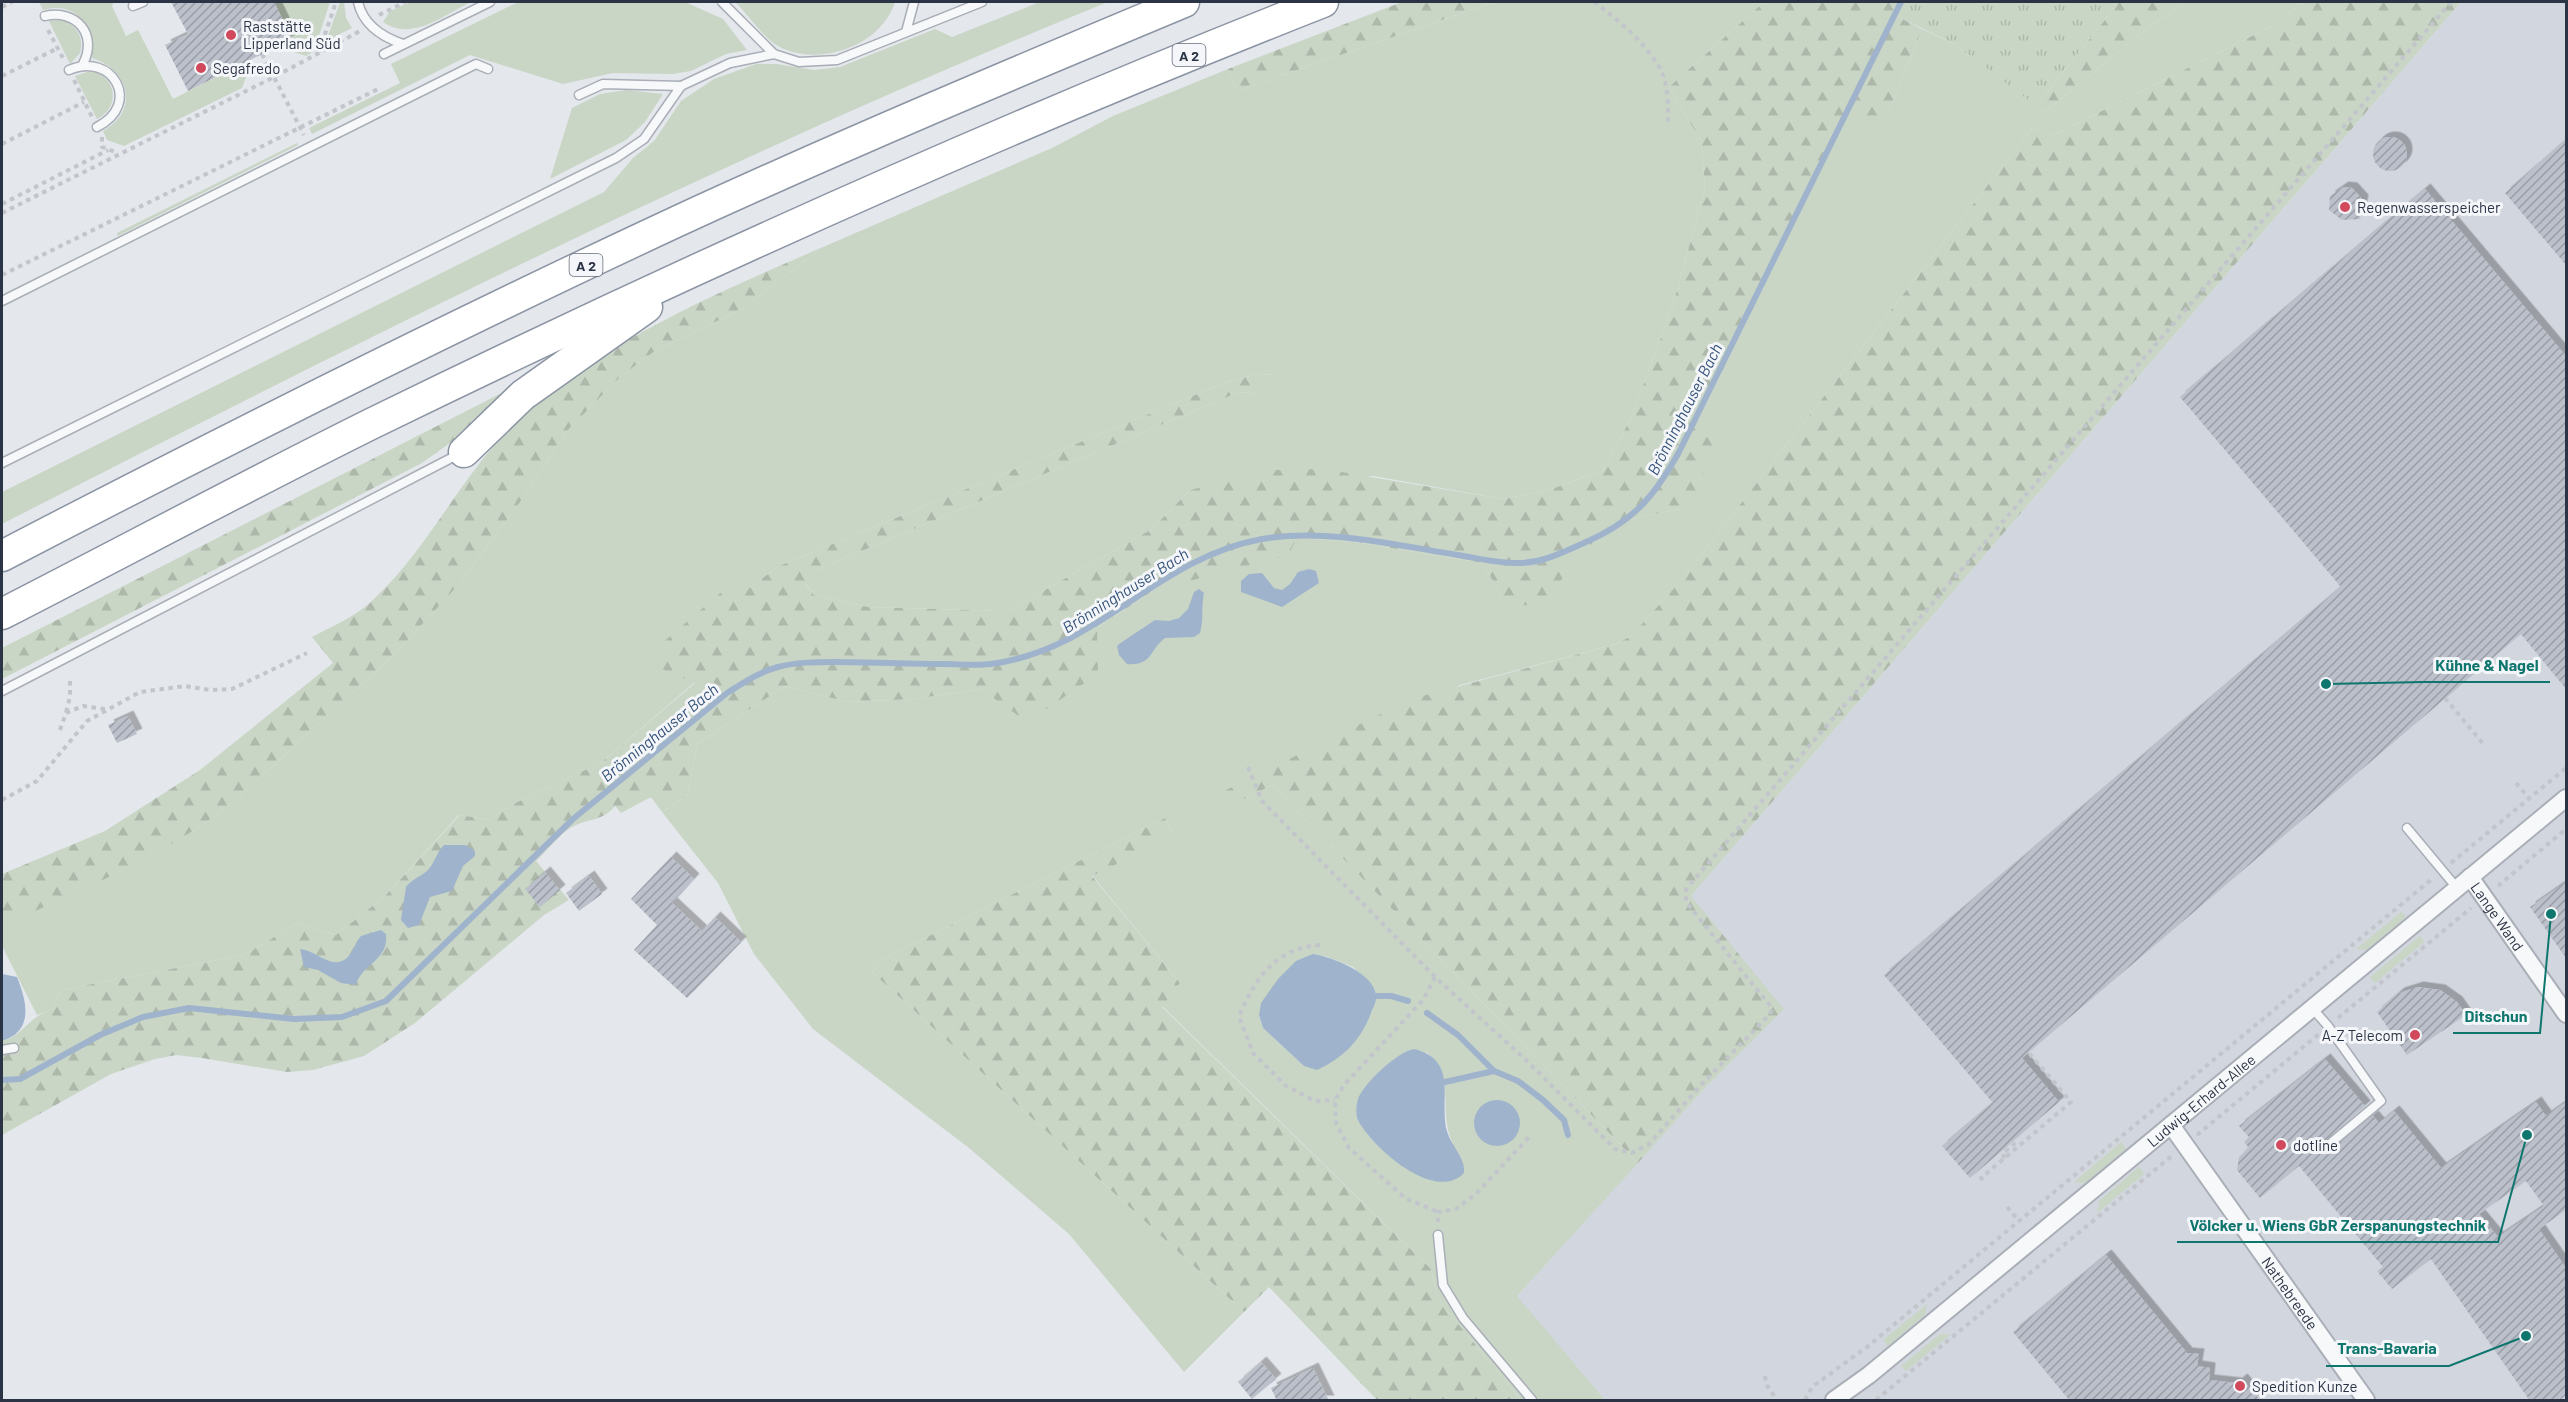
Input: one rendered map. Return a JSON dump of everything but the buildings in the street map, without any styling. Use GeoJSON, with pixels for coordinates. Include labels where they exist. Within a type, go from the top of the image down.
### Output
{"type":"FeatureCollection","features":[{"type":"Feature","properties":{"kind":"highway","name":"A 2"},"geometry":{"type":"LineString","coordinates":[[2,556],[341,383],[677,221],[896,122],[1184,2]]}},
{"type":"Feature","properties":{"kind":"highway","name":"A 2"},"geometry":{"type":"LineString","coordinates":[[2,614],[369,425],[711,263],[1055,110],[1323,2]]}},
{"type":"Feature","properties":{"kind":"highway"},"geometry":{"type":"LineString","coordinates":[[464,452],[523,395],[711,263]]}},
{"type":"Feature","properties":{"kind":"street","name":"Ludwig-Erhard-Allee"},"geometry":{"type":"LineString","coordinates":[[1834,1401],[1887,1360],[2566,798]]}},
{"type":"Feature","properties":{"kind":"street","name":"Lange Wand"},"geometry":{"type":"LineString","coordinates":[[2470,877],[2566,1014]]}},
{"type":"Feature","properties":{"kind":"street","name":"Nathebreede"},"geometry":{"type":"LineString","coordinates":[[2171,1125],[2366,1401]]}},
{"type":"Feature","properties":{"kind":"lane"},"geometry":{"type":"LineString","coordinates":[[133,6],[143,2]]}},
{"type":"Feature","properties":{"kind":"lane"},"geometry":{"type":"LineString","coordinates":[[358,2],[367,21],[380,34],[403,44]]}},
{"type":"Feature","properties":{"kind":"lane"},"geometry":{"type":"LineString","coordinates":[[384,54],[490,2]]}},
{"type":"Feature","properties":{"kind":"lane"},"geometry":{"type":"LineString","coordinates":[[723,2],[774,54],[799,62],[837,60],[982,2]]}},
{"type":"Feature","properties":{"kind":"lane"},"geometry":{"type":"LineString","coordinates":[[906,32],[914,2]]}},
{"type":"Feature","properties":{"kind":"lane"},"geometry":{"type":"LineString","coordinates":[[45,16],[58,13],[75,18],[88,45],[83,64]]}},
{"type":"Feature","properties":{"kind":"lane"},"geometry":{"type":"LineString","coordinates":[[579,95],[603,84],[681,86],[730,63],[774,54]]}},
{"type":"Feature","properties":{"kind":"lane"},"geometry":{"type":"LineString","coordinates":[[69,70],[83,64],[103,70],[112,76],[119,88],[120,104],[116,113],[97,127]]}},
{"type":"Feature","properties":{"kind":"lane"},"geometry":{"type":"LineString","coordinates":[[2,301],[476,64],[488,69]]}},
{"type":"Feature","properties":{"kind":"lane"},"geometry":{"type":"LineString","coordinates":[[2,464],[616,158],[644,139],[681,86]]}},
{"type":"Feature","properties":{"kind":"lane"},"geometry":{"type":"LineString","coordinates":[[2,691],[464,452]]}},
{"type":"Feature","properties":{"kind":"lane"},"geometry":{"type":"LineString","coordinates":[[2407,828],[2457,888]]}},
{"type":"Feature","properties":{"kind":"lane"},"geometry":{"type":"LineString","coordinates":[[2312,1008],[2381,1101],[2332,1142]]}},
{"type":"Feature","properties":{"kind":"lane"},"geometry":{"type":"LineString","coordinates":[[2,1050],[14,1048]]}},
{"type":"Feature","properties":{"kind":"lane"},"geometry":{"type":"LineString","coordinates":[[1438,1235],[1443,1285],[1463,1318],[1532,1401]]}},
{"type":"Feature","properties":{"kind":"path"},"geometry":{"type":"LineString","coordinates":[[2,7],[12,2]]}},
{"type":"Feature","properties":{"kind":"path"},"geometry":{"type":"LineString","coordinates":[[319,53],[336,2]]}},
{"type":"Feature","properties":{"kind":"path"},"geometry":{"type":"LineString","coordinates":[[2,213],[274,77],[358,33],[367,21],[405,2]]}},
{"type":"Feature","properties":{"kind":"path"},"geometry":{"type":"LineString","coordinates":[[1594,2],[1616,17],[1658,65],[1668,97],[1668,124]]}},
{"type":"Feature","properties":{"kind":"path"},"geometry":{"type":"LineString","coordinates":[[1248,767],[1262,801],[1435,977],[1526,1060],[1615,1149],[1632,1153],[1649,1144],[1701,1085],[1770,1014],[1772,1008],[1686,902],[1686,889],[2451,2]]}},
{"type":"Feature","properties":{"kind":"path"},"geometry":{"type":"LineString","coordinates":[[45,16],[58,48],[104,140],[102,147],[119,153]]}},
{"type":"Feature","properties":{"kind":"path"},"geometry":{"type":"LineString","coordinates":[[2,75],[58,48]]}},
{"type":"Feature","properties":{"kind":"path"},"geometry":{"type":"LineString","coordinates":[[262,54],[301,127],[308,150]]}},
{"type":"Feature","properties":{"kind":"path"},"geometry":{"type":"LineString","coordinates":[[2,275],[378,89]]}},
{"type":"Feature","properties":{"kind":"path"},"geometry":{"type":"LineString","coordinates":[[2,144],[84,102]]}},
{"type":"Feature","properties":{"kind":"path"},"geometry":{"type":"LineString","coordinates":[[2,204],[109,149]]}},
{"type":"Feature","properties":{"kind":"path"},"geometry":{"type":"LineString","coordinates":[[2,800],[37,781],[87,721],[140,692],[185,686],[210,690],[232,689],[307,653]]}},
{"type":"Feature","properties":{"kind":"path"},"geometry":{"type":"LineString","coordinates":[[60,730],[70,696],[70,680]]}},
{"type":"Feature","properties":{"kind":"path"},"geometry":{"type":"LineString","coordinates":[[2445,698],[2485,747]]}},
{"type":"Feature","properties":{"kind":"path"},"geometry":{"type":"LineString","coordinates":[[66,713],[83,706],[106,709]]}},
{"type":"Feature","properties":{"kind":"path"},"geometry":{"type":"LineString","coordinates":[[1805,1401],[1812,1388],[1855,1357],[2566,768]]}},
{"type":"Feature","properties":{"kind":"path"},"geometry":{"type":"LineString","coordinates":[[2516,783],[2529,798]]}},
{"type":"Feature","properties":{"kind":"path"},"geometry":{"type":"LineString","coordinates":[[2515,872],[2566,829]]}},
{"type":"Feature","properties":{"kind":"path"},"geometry":{"type":"LineString","coordinates":[[1320,945],[1300,946],[1279,958],[1250,989],[1239,1017],[1253,1053],[1285,1084],[1314,1101],[1335,1100]]}},
{"type":"Feature","properties":{"kind":"path"},"geometry":{"type":"LineString","coordinates":[[1435,977],[1423,1000],[1344,1085],[1335,1100],[1336,1123],[1349,1148],[1405,1198],[1438,1212],[1456,1209],[1476,1194],[1530,1136]]}},
{"type":"Feature","properties":{"kind":"path"},"geometry":{"type":"LineString","coordinates":[[1983,1180],[1981,1178],[2071,1102],[2029,1053]]}},
{"type":"Feature","properties":{"kind":"path"},"geometry":{"type":"LineString","coordinates":[[2005,1158],[2002,1154],[2014,1144],[2012,1142]]}},
{"type":"Feature","properties":{"kind":"path"},"geometry":{"type":"LineString","coordinates":[[1876,1401],[2170,1158]]}},
{"type":"Feature","properties":{"kind":"path"},"geometry":{"type":"LineString","coordinates":[[2007,1207],[2019,1221]]}},
{"type":"Feature","properties":{"kind":"path"},"geometry":{"type":"LineString","coordinates":[[1438,1212],[1438,1235]]}},
{"type":"Feature","properties":{"kind":"path"},"geometry":{"type":"LineString","coordinates":[[1765,1376],[1766,1384],[1777,1401]]}},
{"type":"Feature","properties":{"kind":"shaded area"},"geometry":{"type":"Polygon","coordinates":[[[2461,2],[2566,2],[2566,1400],[1605,1400],[1516,1297],[1704,1089],[1783,1009],[1690,897],[2461,2]]]}},
{"type":"Feature","properties":{"kind":"green space"},"geometry":{"type":"Polygon","coordinates":[[[39,2],[114,2],[112,6],[126,36],[138,30],[173,99],[248,61],[250,66],[242,88],[124,146],[107,140],[103,131],[115,123],[122,113],[126,102],[126,92],[122,81],[105,64],[92,58],[90,36],[81,19],[65,9],[43,10],[39,2]]]}},
{"type":"Feature","properties":{"kind":"green space"},"geometry":{"type":"Polygon","coordinates":[[[274,2],[330,2],[314,51],[306,56],[288,50],[288,42],[292,39],[274,2]]]}},
{"type":"Feature","properties":{"kind":"green space"},"geometry":{"type":"Polygon","coordinates":[[[340,2],[344,2],[346,18],[352,28],[330,39],[328,36],[340,2]]]}},
{"type":"Feature","properties":{"kind":"green space"},"geometry":{"type":"Polygon","coordinates":[[[410,2],[471,2],[416,28],[394,27],[383,22],[390,11],[410,2]]]}},
{"type":"Feature","properties":{"kind":"green space"},"geometry":{"type":"Polygon","coordinates":[[[518,2],[685,2],[723,19],[747,50],[726,54],[691,71],[672,74],[613,73],[563,84],[470,55],[312,134],[309,128],[400,83],[391,64],[518,2]]]}},
{"type":"Feature","properties":{"kind":"green space"},"geometry":{"type":"Polygon","coordinates":[[[735,2],[895,2],[888,17],[865,40],[850,48],[816,55],[800,54],[777,45],[735,2]]]}},
{"type":"Feature","properties":{"kind":"green space"},"geometry":{"type":"Polygon","coordinates":[[[1040,2],[1108,2],[827,122],[688,185],[412,317],[2,524],[2,492],[604,192],[633,158],[654,141],[681,101],[714,79],[756,64],[777,64],[814,70],[840,67],[935,29],[952,37],[1040,2]]]}},
{"type":"Feature","properties":{"kind":"green space"},"geometry":{"type":"Polygon","coordinates":[[[1402,2],[1494,2],[1237,91],[1228,69],[1402,2]]]}},
{"type":"Feature","properties":{"kind":"green space"},"geometry":{"type":"Polygon","coordinates":[[[1494,2],[1764,2],[1669,87],[1701,141],[1705,189],[1672,308],[1631,418],[1603,470],[1546,491],[1503,499],[1373,476],[1190,490],[1152,529],[1008,611],[868,607],[814,595],[805,583],[819,569],[1239,392],[1259,394],[1275,375],[1259,374],[1229,381],[779,566],[745,591],[695,682],[602,762],[509,806],[490,820],[459,815],[384,897],[336,935],[298,923],[244,955],[61,990],[52,1009],[37,1015],[2,946],[2,925],[149,857],[204,824],[230,805],[395,654],[460,583],[526,494],[566,432],[620,377],[655,351],[744,308],[823,247],[1052,148],[1113,116],[1228,69],[1237,91],[1494,2]]]}},
{"type":"Feature","properties":{"kind":"green space"},"geometry":{"type":"Polygon","coordinates":[[[1764,2],[1904,2],[1897,16],[1922,29],[1887,117],[1847,117],[1719,378],[1699,419],[1717,434],[1698,488],[1684,508],[1632,519],[1592,544],[1559,558],[1567,571],[1548,601],[1520,606],[1501,596],[1483,563],[1354,542],[1297,538],[1288,555],[1189,581],[1175,576],[1097,628],[1098,674],[1027,722],[981,689],[914,699],[847,702],[785,686],[697,744],[688,795],[662,812],[651,797],[621,813],[615,806],[605,815],[578,824],[562,834],[536,861],[569,900],[544,915],[415,1023],[364,1056],[313,1070],[287,1072],[176,1055],[155,1059],[111,1074],[2,1135],[2,1041],[9,1039],[44,1012],[52,1009],[61,990],[244,955],[298,923],[336,935],[384,897],[460,815],[490,820],[509,806],[602,762],[695,683],[662,669],[660,645],[726,588],[745,591],[779,566],[1229,381],[1259,374],[1276,375],[1259,394],[1239,392],[819,569],[805,584],[814,595],[868,607],[1008,611],[1152,529],[1190,490],[1276,470],[1323,469],[1503,499],[1546,491],[1603,470],[1631,418],[1672,308],[1705,189],[1701,141],[1669,87],[1764,2]]]}},
{"type":"Feature","properties":{"kind":"green space"},"geometry":{"type":"Polygon","coordinates":[[[1904,2],[2119,2],[2036,106],[1956,45],[1897,16],[1904,2]]]}},
{"type":"Feature","properties":{"kind":"green space"},"geometry":{"type":"Polygon","coordinates":[[[2119,2],[2187,2],[2154,23],[2045,112],[2036,106],[2119,2]]]}},
{"type":"Feature","properties":{"kind":"green space"},"geometry":{"type":"Polygon","coordinates":[[[2187,2],[2303,2],[2274,25],[2054,135],[2033,127],[1683,578],[1631,636],[1616,644],[1460,685],[1224,809],[1272,785],[1638,1163],[1517,1296],[1605,1400],[1521,1400],[1444,1307],[1436,1292],[1431,1269],[1162,1006],[1180,983],[1092,875],[1175,836],[1165,818],[879,961],[872,972],[1244,1312],[1184,1372],[1069,1234],[969,1148],[813,1029],[754,954],[718,883],[662,812],[688,795],[697,744],[785,686],[847,702],[914,699],[981,689],[1097,628],[1175,576],[1297,538],[1354,542],[1483,563],[1501,596],[1558,558],[1592,544],[1632,519],[1684,508],[1699,419],[1847,117],[1887,117],[1922,29],[1956,45],[2045,112],[2154,23],[2187,2]],[[1325,956],[1259,1015],[1263,1028],[1304,1066],[1372,985],[1353,967],[1325,956]],[[1427,1052],[1357,1118],[1373,1140],[1394,1159],[1453,1144],[1447,1119],[1445,1086],[1436,1064],[1427,1052]]]}},
{"type":"Feature","properties":{"kind":"green space"},"geometry":{"type":"Polygon","coordinates":[[[2303,2],[2461,2],[1691,896],[1784,1009],[1704,1089],[1638,1163],[1272,785],[1224,809],[1212,797],[1411,699],[1616,644],[1631,636],[1683,578],[2033,127],[2054,135],[2274,25],[2303,2]]]}},
{"type":"Feature","properties":{"kind":"green space"},"geometry":{"type":"Polygon","coordinates":[[[62,20],[72,25],[81,42],[80,53],[70,64],[49,21],[62,20]]]}},
{"type":"Feature","properties":{"kind":"green space"},"geometry":{"type":"Polygon","coordinates":[[[90,71],[106,79],[113,92],[110,107],[97,119],[75,76],[90,71]]]}},
{"type":"Feature","properties":{"kind":"green space"},"geometry":{"type":"Polygon","coordinates":[[[627,90],[663,94],[645,122],[626,140],[550,179],[572,108],[600,94],[627,90]]]}},
{"type":"Feature","properties":{"kind":"green space"},"geometry":{"type":"Polygon","coordinates":[[[297,143],[298,145],[118,236],[117,233],[297,143]]]}},
{"type":"Feature","properties":{"kind":"green space"},"geometry":{"type":"Polygon","coordinates":[[[823,247],[744,308],[655,351],[620,377],[566,432],[526,494],[460,583],[395,654],[230,805],[204,824],[148,857],[2,926],[2,874],[105,831],[200,770],[333,663],[312,637],[355,614],[377,596],[412,557],[489,452],[506,432],[538,402],[574,374],[655,325],[823,247]]]}},
{"type":"Feature","properties":{"kind":"green space"},"geometry":{"type":"Polygon","coordinates":[[[523,382],[486,417],[422,463],[2,679],[2,648],[523,382]]]}},
{"type":"Feature","properties":{"kind":"green space"},"geometry":{"type":"Polygon","coordinates":[[[1165,818],[1175,836],[1092,876],[1180,983],[1162,1007],[1431,1269],[1436,1292],[1444,1307],[1521,1400],[1377,1400],[1269,1287],[1244,1312],[872,972],[879,961],[1165,818]]]}},
{"type":"Feature","properties":{"kind":"green space"},"geometry":{"type":"Polygon","coordinates":[[[2401,912],[2406,917],[2367,950],[2356,949],[2401,912]]]}},
{"type":"Feature","properties":{"kind":"green space"},"geometry":{"type":"Polygon","coordinates":[[[2420,936],[2424,942],[2375,983],[2370,977],[2420,936]]]}},
{"type":"Feature","properties":{"kind":"green space"},"geometry":{"type":"Polygon","coordinates":[[[2121,1142],[2126,1149],[2085,1183],[2074,1182],[2121,1142]]]}},
{"type":"Feature","properties":{"kind":"green space"},"geometry":{"type":"Polygon","coordinates":[[[2139,1167],[2144,1174],[2097,1213],[2099,1201],[2139,1167]]]}},
{"type":"Feature","properties":{"kind":"green space"},"geometry":{"type":"Polygon","coordinates":[[[1927,1304],[1925,1315],[1888,1346],[1883,1340],[1927,1304]]]}},
{"type":"Feature","properties":{"kind":"green space"},"geometry":{"type":"Polygon","coordinates":[[[1940,1334],[1951,1334],[1906,1371],[1901,1366],[1940,1334]]]}},
{"type":"Feature","properties":{"kind":"water"},"geometry":{"type":"Polygon","coordinates":[[[1309,569],[1316,571],[1319,583],[1282,607],[1241,592],[1241,581],[1249,574],[1262,573],[1274,588],[1282,590],[1290,584],[1298,572],[1309,569]]]}},
{"type":"Feature","properties":{"kind":"water"},"geometry":{"type":"Polygon","coordinates":[[[1199,589],[1204,593],[1200,633],[1194,637],[1165,638],[1142,663],[1127,664],[1119,655],[1117,646],[1155,620],[1169,621],[1179,618],[1188,609],[1194,592],[1199,589]]]}},
{"type":"Feature","properties":{"kind":"water"},"geometry":{"type":"Polygon","coordinates":[[[444,845],[465,845],[475,851],[475,856],[463,866],[452,891],[430,897],[419,925],[408,928],[401,920],[406,887],[427,871],[444,845]]]}},
{"type":"Feature","properties":{"kind":"water"},"geometry":{"type":"Polygon","coordinates":[[[381,930],[386,934],[383,950],[359,978],[356,985],[341,983],[318,970],[304,967],[300,949],[330,961],[342,961],[350,955],[361,936],[381,930]]]}},
{"type":"Feature","properties":{"kind":"water"},"geometry":{"type":"Polygon","coordinates":[[[1313,954],[1331,959],[1361,973],[1374,988],[1376,998],[1358,1038],[1336,1060],[1317,1070],[1304,1066],[1263,1028],[1259,1015],[1261,1003],[1278,979],[1296,961],[1313,954]]]}},
{"type":"Feature","properties":{"kind":"water"},"geometry":{"type":"Polygon","coordinates":[[[2,974],[17,977],[23,996],[25,1015],[19,1030],[2,1041],[2,974]]]}},
{"type":"Feature","properties":{"kind":"water"},"geometry":{"type":"Polygon","coordinates":[[[1414,1049],[1428,1054],[1437,1062],[1442,1071],[1447,1131],[1461,1157],[1464,1168],[1464,1173],[1452,1181],[1437,1181],[1421,1177],[1404,1168],[1375,1143],[1357,1118],[1356,1109],[1361,1092],[1390,1062],[1414,1049]]]}},
{"type":"Feature","properties":{"kind":"water"},"geometry":{"type":"Polygon","coordinates":[[[1497,1100],[1513,1107],[1520,1123],[1513,1139],[1497,1146],[1481,1139],[1474,1123],[1481,1107],[1497,1100]]]}},
{"type":"Feature","properties":{"kind":"waterway","name":"Brönninghauser Bach"},"geometry":{"type":"LineString","coordinates":[[2,1080],[20,1079],[100,1035],[143,1017],[189,1008],[294,1019],[342,1017],[386,1001],[573,819],[727,693],[771,669],[792,664],[821,662],[985,665],[1029,655],[1064,641],[1190,565],[1224,549],[1262,539],[1311,535],[1360,539],[1494,561],[1524,563],[1551,557],[1601,535],[1629,517],[1651,495],[1679,452],[1901,2]]}},
{"type":"Feature","properties":{"kind":"waterway"},"geometry":{"type":"LineString","coordinates":[[1377,996],[1391,996],[1408,1001]]}},
{"type":"Feature","properties":{"kind":"waterway"},"geometry":{"type":"LineString","coordinates":[[1427,1013],[1458,1035],[1494,1071],[1518,1081],[1543,1100],[1564,1120],[1568,1135]]}},
{"type":"Feature","properties":{"kind":"waterway"},"geometry":{"type":"LineString","coordinates":[[1445,1082],[1494,1071]]}},
{"type":"Feature","properties":{"kind":"place","name":"Raststätte Lipperland Süd"},"geometry":{"type":"Point","coordinates":[231,35]}},
{"type":"Feature","properties":{"kind":"place","name":"Segafredo"},"geometry":{"type":"Point","coordinates":[201,68]}},
{"type":"Feature","properties":{"kind":"place","name":"Regenwasserspeicher"},"geometry":{"type":"Point","coordinates":[2345,207]}},
{"type":"Feature","properties":{"kind":"place","name":"Kühne & Nagel"},"geometry":{"type":"Point","coordinates":[2326,684]}},
{"type":"Feature","properties":{"kind":"place","name":"Ditschun"},"geometry":{"type":"Point","coordinates":[2551,914]}},
{"type":"Feature","properties":{"kind":"place","name":"A-Z Telecom"},"geometry":{"type":"Point","coordinates":[2415,1035]}},
{"type":"Feature","properties":{"kind":"place","name":"Völcker u. Wiens GbR Zerspanungstechnik"},"geometry":{"type":"Point","coordinates":[2527,1135]}},
{"type":"Feature","properties":{"kind":"place","name":"dotline"},"geometry":{"type":"Point","coordinates":[2281,1145]}},
{"type":"Feature","properties":{"kind":"place","name":"Trans-Bavaria"},"geometry":{"type":"Point","coordinates":[2526,1336]}},
{"type":"Feature","properties":{"kind":"place","name":"Spedition Kunze"},"geometry":{"type":"Point","coordinates":[2240,1386]}}]}
